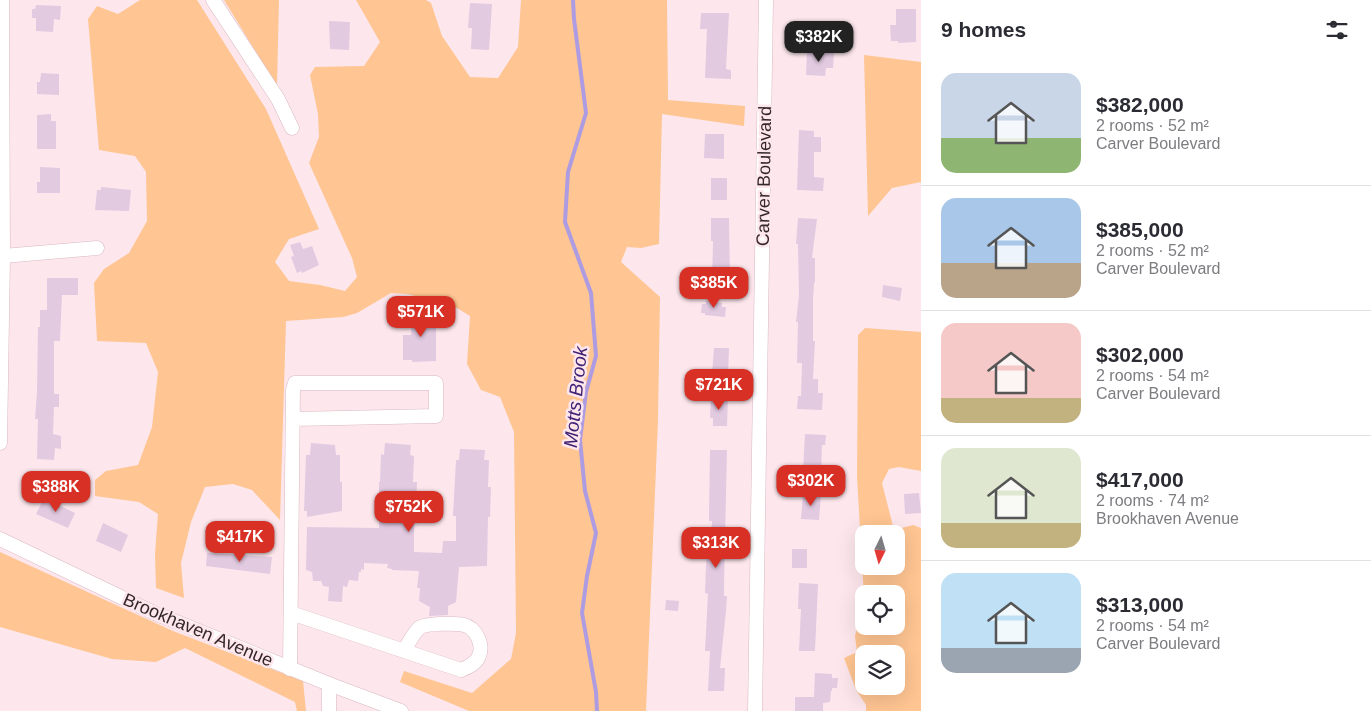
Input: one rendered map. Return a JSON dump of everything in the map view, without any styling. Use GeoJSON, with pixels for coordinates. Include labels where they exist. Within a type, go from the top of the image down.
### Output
{"type":"FeatureCollection","features":[{"type":"Feature","properties":{"kind":"street"},"geometry":{"type":"LineString","coordinates":[[0,443],[3,256],[2,0]]}},
{"type":"Feature","properties":{"kind":"street"},"geometry":{"type":"LineString","coordinates":[[213,0],[278,99],[292,128]]}},
{"type":"Feature","properties":{"kind":"street","name":"Carver Boulevard"},"geometry":{"type":"LineString","coordinates":[[755,711],[766,0]]}},
{"type":"Feature","properties":{"kind":"street"},"geometry":{"type":"LineString","coordinates":[[3,256],[97,248]]}},
{"type":"Feature","properties":{"kind":"street"},"geometry":{"type":"LineString","coordinates":[[290,669],[292,419],[295,383],[436,383],[436,416],[292,419]]}},
{"type":"Feature","properties":{"kind":"street","name":"Brookhaven Avenue"},"geometry":{"type":"LineString","coordinates":[[0,539],[152,612],[290,669],[401,711]]}},
{"type":"Feature","properties":{"kind":"street"},"geometry":{"type":"LineString","coordinates":[[291,613],[404,651],[461,670],[473,664],[479,657],[481,646],[477,634],[465,625],[428,624],[420,627],[404,651]]}},
{"type":"Feature","properties":{"kind":"street"},"geometry":{"type":"LineString","coordinates":[[329,684],[330,711]]}},
{"type":"Feature","properties":{"kind":"shaded area"},"geometry":{"type":"Polygon","coordinates":[[[140,0],[197,0],[266,109],[319,229],[289,239],[275,262],[289,281],[320,285],[345,291],[357,277],[352,258],[309,163],[319,137],[318,114],[310,75],[315,67],[364,66],[380,42],[356,0],[426,0],[431,3],[442,36],[470,77],[498,78],[518,47],[521,0],[667,0],[668,100],[745,106],[744,126],[662,114],[659,244],[641,248],[627,247],[621,262],[660,297],[658,420],[646,711],[469,711],[400,682],[404,671],[472,693],[511,659],[516,633],[514,432],[500,397],[481,390],[467,364],[470,316],[452,305],[407,294],[391,293],[357,313],[343,317],[286,321],[280,520],[252,490],[233,484],[205,487],[191,522],[181,563],[184,598],[156,588],[155,554],[158,514],[139,502],[95,496],[95,480],[106,471],[138,465],[152,427],[158,372],[146,343],[97,341],[94,283],[104,269],[129,253],[147,221],[146,172],[135,156],[99,150],[88,19],[97,6],[118,14],[140,0]]]}},
{"type":"Feature","properties":{"kind":"shaded area"},"geometry":{"type":"Polygon","coordinates":[[[224,0],[279,0],[277,86],[224,0]]]}},
{"type":"Feature","properties":{"kind":"shaded area"},"geometry":{"type":"Polygon","coordinates":[[[864,55],[921,62],[921,182],[892,188],[868,216],[864,55]]]}},
{"type":"Feature","properties":{"kind":"shaded area"},"geometry":{"type":"Polygon","coordinates":[[[865,328],[921,332],[921,471],[899,467],[889,469],[882,483],[893,525],[860,525],[857,477],[858,335],[865,328]]]}},
{"type":"Feature","properties":{"kind":"shaded area"},"geometry":{"type":"Polygon","coordinates":[[[913,525],[921,528],[921,711],[866,711],[866,705],[859,695],[905,695],[905,645],[856,645],[855,635],[905,635],[905,585],[863,585],[863,575],[905,575],[905,527],[913,525]]]}},
{"type":"Feature","properties":{"kind":"shaded area"},"geometry":{"type":"Polygon","coordinates":[[[0,552],[173,631],[303,681],[306,711],[297,711],[295,702],[185,648],[156,662],[112,659],[0,627],[0,552]]]}},
{"type":"Feature","properties":{"kind":"shaded area"},"geometry":{"type":"Polygon","coordinates":[[[855,653],[855,687],[844,658],[855,653]]]}},
{"type":"Feature","properties":{"kind":"building"},"geometry":{"type":"Polygon","coordinates":[[[470,3],[492,4],[489,50],[471,49],[472,28],[468,28],[470,3]]]}},
{"type":"Feature","properties":{"kind":"building"},"geometry":{"type":"Polygon","coordinates":[[[36,5],[61,6],[60,20],[54,19],[53,32],[36,31],[36,18],[32,18],[32,9],[35,9],[36,5]]]}},
{"type":"Feature","properties":{"kind":"building"},"geometry":{"type":"Polygon","coordinates":[[[896,9],[916,9],[916,42],[898,43],[898,41],[891,41],[890,25],[896,25],[896,9]]]}},
{"type":"Feature","properties":{"kind":"building"},"geometry":{"type":"Polygon","coordinates":[[[701,13],[729,13],[726,69],[731,70],[731,79],[705,78],[707,29],[700,29],[701,13]]]}},
{"type":"Feature","properties":{"kind":"building"},"geometry":{"type":"Polygon","coordinates":[[[329,21],[350,22],[349,50],[330,49],[329,21]]]}},
{"type":"Feature","properties":{"kind":"building"},"geometry":{"type":"Polygon","coordinates":[[[807,51],[834,52],[833,68],[826,68],[825,76],[806,75],[807,51]]]}},
{"type":"Feature","properties":{"kind":"building"},"geometry":{"type":"Polygon","coordinates":[[[41,73],[59,74],[59,95],[37,94],[37,82],[40,82],[41,73]]]}},
{"type":"Feature","properties":{"kind":"building"},"geometry":{"type":"Polygon","coordinates":[[[51,114],[51,121],[56,121],[56,149],[37,149],[37,115],[51,114]]]}},
{"type":"Feature","properties":{"kind":"building"},"geometry":{"type":"Polygon","coordinates":[[[799,130],[814,131],[814,137],[821,137],[821,152],[814,152],[814,177],[824,178],[823,191],[797,190],[799,130]]]}},
{"type":"Feature","properties":{"kind":"building"},"geometry":{"type":"Polygon","coordinates":[[[705,134],[724,134],[724,159],[704,158],[705,134]]]}},
{"type":"Feature","properties":{"kind":"building"},"geometry":{"type":"Polygon","coordinates":[[[40,167],[60,168],[60,193],[37,193],[37,182],[40,182],[40,167]]]}},
{"type":"Feature","properties":{"kind":"building"},"geometry":{"type":"Polygon","coordinates":[[[711,178],[727,178],[727,200],[711,200],[711,178]]]}},
{"type":"Feature","properties":{"kind":"building"},"geometry":{"type":"Polygon","coordinates":[[[101,187],[131,190],[129,211],[95,210],[97,190],[101,190],[101,187]]]}},
{"type":"Feature","properties":{"kind":"building"},"geometry":{"type":"Polygon","coordinates":[[[711,218],[729,218],[730,281],[712,281],[713,241],[711,241],[711,218]]]}},
{"type":"Feature","properties":{"kind":"building"},"geometry":{"type":"Polygon","coordinates":[[[798,218],[817,219],[812,258],[815,258],[813,379],[818,379],[818,393],[823,393],[822,410],[797,409],[798,396],[801,396],[802,363],[797,363],[798,322],[796,322],[799,295],[798,244],[796,244],[798,218]]]}},
{"type":"Feature","properties":{"kind":"building"},"geometry":{"type":"Polygon","coordinates":[[[300,242],[303,249],[312,246],[319,265],[302,273],[301,271],[297,273],[291,257],[294,256],[290,245],[300,242]]]}},
{"type":"Feature","properties":{"kind":"building"},"geometry":{"type":"Polygon","coordinates":[[[47,278],[78,278],[78,295],[62,295],[60,341],[54,341],[54,394],[59,394],[59,407],[54,407],[53,434],[61,436],[61,449],[55,448],[54,460],[37,459],[38,419],[35,419],[38,327],[40,327],[40,310],[47,310],[47,278]]]}},
{"type":"Feature","properties":{"kind":"building"},"geometry":{"type":"Polygon","coordinates":[[[883,285],[902,288],[900,301],[882,297],[883,285]]]}},
{"type":"Feature","properties":{"kind":"building"},"geometry":{"type":"Polygon","coordinates":[[[706,301],[722,303],[722,307],[726,307],[725,317],[701,313],[702,304],[706,304],[706,301]]]}},
{"type":"Feature","properties":{"kind":"building"},"geometry":{"type":"Polygon","coordinates":[[[418,311],[436,311],[436,361],[412,362],[412,360],[403,360],[403,335],[411,335],[412,316],[418,316],[418,311]]]}},
{"type":"Feature","properties":{"kind":"building"},"geometry":{"type":"Polygon","coordinates":[[[714,348],[729,348],[728,375],[712,374],[714,348]]]}},
{"type":"Feature","properties":{"kind":"building"},"geometry":{"type":"Polygon","coordinates":[[[711,397],[728,397],[727,426],[713,426],[713,418],[710,418],[711,397]]]}},
{"type":"Feature","properties":{"kind":"building"},"geometry":{"type":"Polygon","coordinates":[[[805,434],[826,435],[825,445],[822,445],[821,472],[803,471],[805,434]]]}},
{"type":"Feature","properties":{"kind":"building"},"geometry":{"type":"Polygon","coordinates":[[[311,443],[335,445],[336,455],[340,455],[342,511],[307,517],[307,511],[304,511],[306,455],[310,455],[311,443]]]}},
{"type":"Feature","properties":{"kind":"building"},"geometry":{"type":"Polygon","coordinates":[[[385,443],[411,445],[410,455],[414,456],[413,482],[417,482],[416,512],[414,512],[414,552],[442,553],[443,541],[456,541],[456,516],[453,516],[456,460],[459,460],[460,449],[485,450],[484,460],[489,460],[488,487],[491,487],[487,566],[459,567],[456,602],[448,606],[448,615],[429,616],[430,607],[419,601],[420,588],[417,588],[419,571],[392,570],[387,568],[388,564],[364,563],[364,570],[361,569],[361,572],[359,572],[358,581],[349,580],[347,587],[343,586],[342,602],[328,601],[329,587],[323,586],[321,581],[313,581],[312,572],[306,570],[307,527],[379,528],[379,482],[381,454],[384,455],[385,443]]]}},
{"type":"Feature","properties":{"kind":"building"},"geometry":{"type":"Polygon","coordinates":[[[710,450],[727,450],[724,596],[727,596],[720,668],[725,668],[724,691],[708,691],[710,651],[705,651],[708,594],[705,593],[707,540],[711,540],[712,521],[709,521],[710,450]]]}},
{"type":"Feature","properties":{"kind":"building"},"geometry":{"type":"Polygon","coordinates":[[[919,493],[921,513],[905,514],[904,494],[919,493]]]}},
{"type":"Feature","properties":{"kind":"building"},"geometry":{"type":"Polygon","coordinates":[[[803,494],[821,495],[819,520],[801,519],[803,494]]]}},
{"type":"Feature","properties":{"kind":"building"},"geometry":{"type":"Polygon","coordinates":[[[44,498],[75,513],[68,528],[36,514],[44,498]]]}},
{"type":"Feature","properties":{"kind":"building"},"geometry":{"type":"Polygon","coordinates":[[[103,523],[128,535],[121,552],[96,541],[103,523]]]}},
{"type":"Feature","properties":{"kind":"building"},"geometry":{"type":"Polygon","coordinates":[[[792,549],[807,549],[807,568],[792,568],[792,549]]]}},
{"type":"Feature","properties":{"kind":"building"},"geometry":{"type":"Polygon","coordinates":[[[207,553],[272,557],[270,574],[206,566],[207,553]]]}},
{"type":"Feature","properties":{"kind":"building"},"geometry":{"type":"Polygon","coordinates":[[[799,583],[818,584],[815,651],[799,651],[801,609],[798,609],[799,583]]]}},
{"type":"Feature","properties":{"kind":"building"},"geometry":{"type":"Polygon","coordinates":[[[666,600],[679,601],[678,611],[665,610],[666,600]]]}},
{"type":"Feature","properties":{"kind":"building"},"geometry":{"type":"Polygon","coordinates":[[[815,673],[832,674],[832,678],[838,678],[837,688],[832,688],[831,691],[830,702],[823,703],[823,711],[795,711],[795,697],[814,697],[815,673]]]}},
{"type":"Feature","properties":{"kind":"waterway","name":"Motts Brook"},"geometry":{"type":"LineString","coordinates":[[573,0],[586,113],[568,172],[565,222],[591,293],[596,356],[586,392],[580,440],[585,491],[596,533],[582,613],[596,692],[597,711]]}}]}
